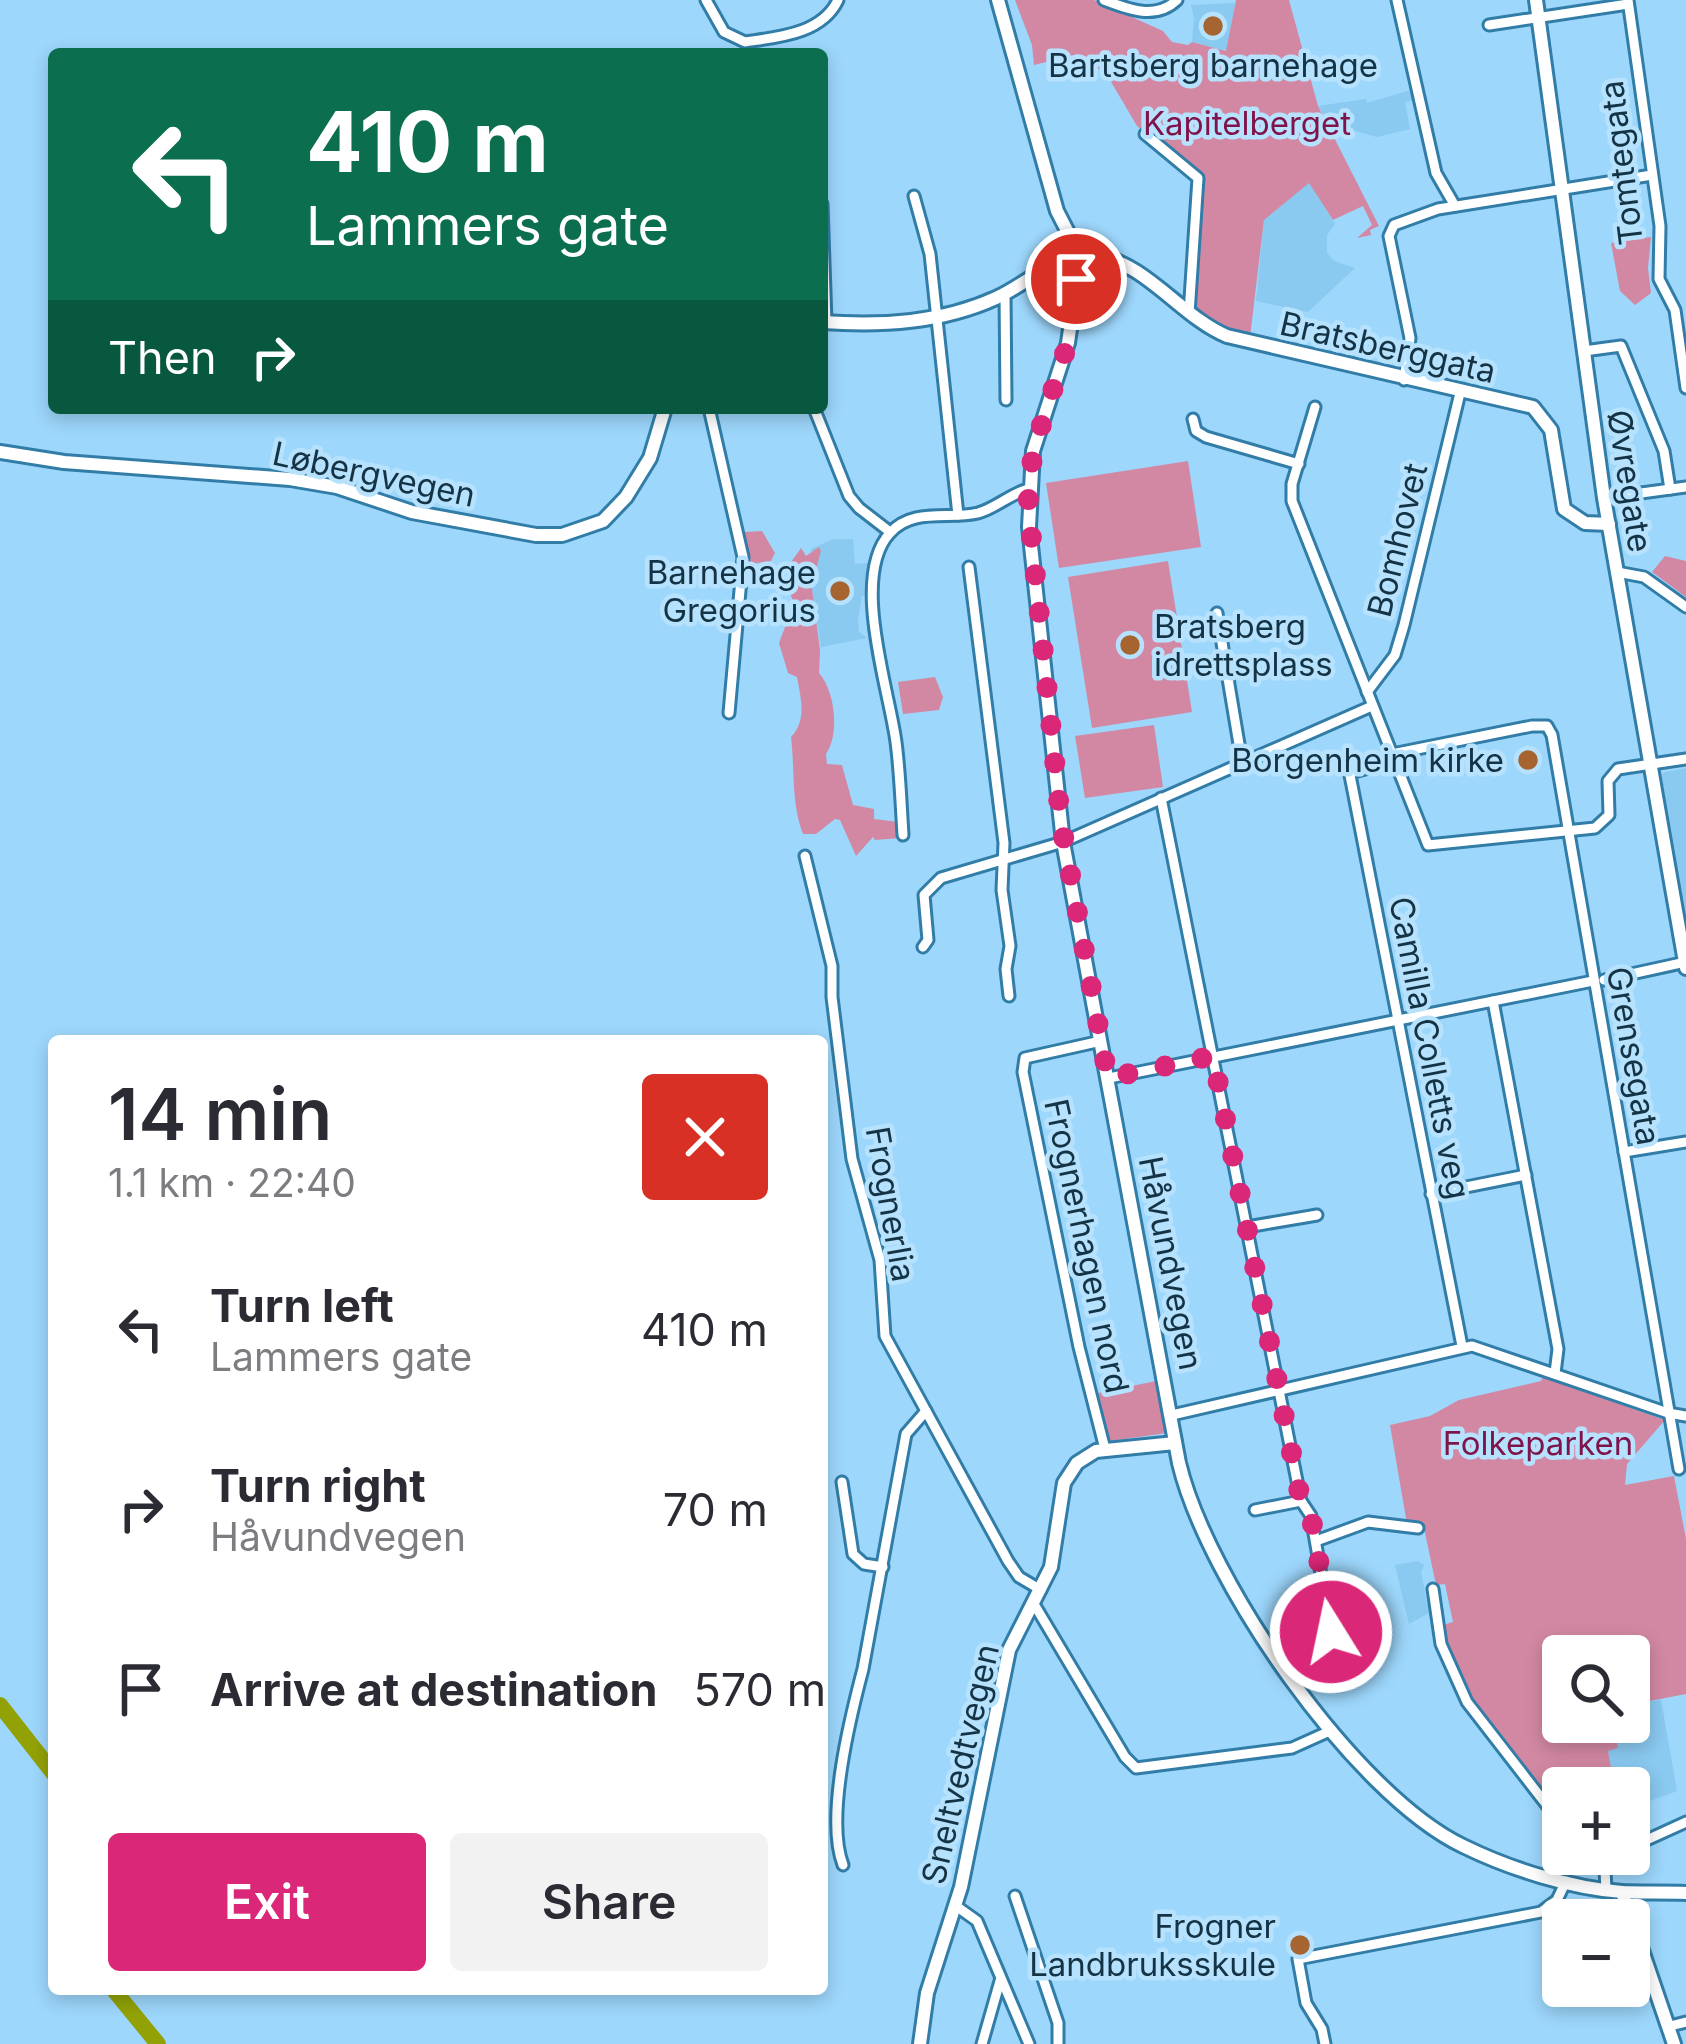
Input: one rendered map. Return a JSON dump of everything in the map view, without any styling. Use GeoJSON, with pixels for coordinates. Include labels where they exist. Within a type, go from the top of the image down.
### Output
{"type":"FeatureCollection","features":[{"type":"Feature","properties":{"kind":"main road"},"geometry":{"type":"LineString","coordinates":[[998,0],[1073,260]]}},
{"type":"Feature","properties":{"kind":"main road","name":"Øvregate"},"geometry":{"type":"LineString","coordinates":[[1536,0],[1604,498],[1686,965]]}},
{"type":"Feature","properties":{"kind":"main road","name":"Bratsberggata"},"geometry":{"type":"LineString","coordinates":[[1073,260],[1090,247],[1096,256],[1120,261],[1226,336],[1527,405],[1541,413],[1553,436],[1562,506],[1578,520],[1609,524]]}},
{"type":"Feature","properties":{"kind":"main road"},"geometry":{"type":"LineString","coordinates":[[828,322],[886,324],[938,317],[1005,293],[1051,265],[1073,260],[1092,269],[1096,256]]}},
{"type":"Feature","properties":{"kind":"main road","name":"Håvundvegen"},"geometry":{"type":"LineString","coordinates":[[1073,260],[1068,343],[1036,437],[1028,489],[1064,842],[1190,1503],[1267,1644],[1332,1730],[1391,1793],[1443,1835],[1488,1857],[1566,1881],[1622,1892],[1686,1893]]}},
{"type":"Feature","properties":{"kind":"main road","name":"Løbergvegen"},"geometry":{"type":"LineString","coordinates":[[0,452],[64,462],[290,479],[338,487],[412,512],[536,535],[562,535],[603,520],[626,497],[650,458],[663,414]]}},
{"type":"Feature","properties":{"kind":"main road"},"geometry":{"type":"LineString","coordinates":[[1105,1450],[1175,1443]]}},
{"type":"Feature","properties":{"kind":"main road","name":"Sneltvedtvegen"},"geometry":{"type":"LineString","coordinates":[[920,2044],[927,1993],[956,1906],[1007,1658],[1054,1556],[1067,1475],[1082,1459],[1105,1450]]}},
{"type":"Feature","properties":{"kind":"main road"},"geometry":{"type":"LineString","coordinates":[[1622,1892],[1674,2044]]}},
{"type":"Feature","properties":{"kind":"street"},"geometry":{"type":"LineString","coordinates":[[706,0],[724,32],[745,42],[817,25],[838,0]]}},
{"type":"Feature","properties":{"kind":"street"},"geometry":{"type":"LineString","coordinates":[[1104,0],[1154,14],[1178,0]]}},
{"type":"Feature","properties":{"kind":"street"},"geometry":{"type":"LineString","coordinates":[[1397,0],[1436,173],[1455,206]]}},
{"type":"Feature","properties":{"kind":"street"},"geometry":{"type":"LineString","coordinates":[[1490,25],[1628,2]]}},
{"type":"Feature","properties":{"kind":"street","name":"Tomtegata"},"geometry":{"type":"LineString","coordinates":[[1628,2],[1661,236],[1659,279],[1675,310],[1686,388]]}},
{"type":"Feature","properties":{"kind":"street"},"geometry":{"type":"LineString","coordinates":[[1145,134],[1198,178],[1189,314]]}},
{"type":"Feature","properties":{"kind":"street"},"geometry":{"type":"LineString","coordinates":[[1404,380],[1410,338],[1390,236],[1400,220],[1455,206],[1652,175]]}},
{"type":"Feature","properties":{"kind":"street"},"geometry":{"type":"LineString","coordinates":[[914,196],[930,254],[958,515]]}},
{"type":"Feature","properties":{"kind":"street"},"geometry":{"type":"LineString","coordinates":[[1005,293],[1006,400]]}},
{"type":"Feature","properties":{"kind":"street"},"geometry":{"type":"LineString","coordinates":[[1584,351],[1621,346],[1664,451],[1670,489]]}},
{"type":"Feature","properties":{"kind":"street","name":"Bomhovet"},"geometry":{"type":"LineString","coordinates":[[1367,692],[1395,655],[1400,640],[1460,393]]}},
{"type":"Feature","properties":{"kind":"street"},"geometry":{"type":"LineString","coordinates":[[1315,407],[1292,484],[1292,501],[1428,845],[1604,823],[1612,774],[1686,759]]}},
{"type":"Feature","properties":{"kind":"street"},"geometry":{"type":"LineString","coordinates":[[711,414],[742,557],[729,713]]}},
{"type":"Feature","properties":{"kind":"street"},"geometry":{"type":"LineString","coordinates":[[816,414],[850,496],[890,532]]}},
{"type":"Feature","properties":{"kind":"street"},"geometry":{"type":"LineString","coordinates":[[1193,419],[1196,431],[1206,436],[1298,464]]}},
{"type":"Feature","properties":{"kind":"street"},"geometry":{"type":"LineString","coordinates":[[1604,498],[1686,488]]}},
{"type":"Feature","properties":{"kind":"street"},"geometry":{"type":"LineString","coordinates":[[903,835],[896,746],[873,603],[879,553],[890,532],[924,515],[990,508],[1028,489]]}},
{"type":"Feature","properties":{"kind":"street"},"geometry":{"type":"LineString","coordinates":[[969,567],[1006,861],[1002,890],[1010,946],[1009,996]]}},
{"type":"Feature","properties":{"kind":"street"},"geometry":{"type":"LineString","coordinates":[[1617,572],[1644,577],[1686,607]]}},
{"type":"Feature","properties":{"kind":"street"},"geometry":{"type":"LineString","coordinates":[[1217,614],[1242,762]]}},
{"type":"Feature","properties":{"kind":"street"},"geometry":{"type":"LineString","coordinates":[[923,947],[928,940],[922,904],[932,884],[1064,842],[1372,706]]}},
{"type":"Feature","properties":{"kind":"street","name":"Grensegata"},"geometry":{"type":"LineString","coordinates":[[1393,758],[1547,725],[1552,735],[1679,1469]]}},
{"type":"Feature","properties":{"kind":"street"},"geometry":{"type":"LineString","coordinates":[[1350,773],[1393,758]]}},
{"type":"Feature","properties":{"kind":"street","name":"Camilla Colletts veg"},"geometry":{"type":"LineString","coordinates":[[1347,760],[1462,1346]]}},
{"type":"Feature","properties":{"kind":"street"},"geometry":{"type":"LineString","coordinates":[[1161,799],[1331,1632],[1289,1641]]}},
{"type":"Feature","properties":{"kind":"street","name":"Frognerlia"},"geometry":{"type":"LineString","coordinates":[[805,856],[832,966],[852,1159],[880,1260],[885,1336],[1008,1561],[1037,1597],[1125,1757],[1136,1768],[1292,1748],[1332,1730]]}},
{"type":"Feature","properties":{"kind":"street"},"geometry":{"type":"LineString","coordinates":[[1108,1078],[1686,965]]}},
{"type":"Feature","properties":{"kind":"street"},"geometry":{"type":"LineString","coordinates":[[1493,1001],[1558,1349],[1555,1372]]}},
{"type":"Feature","properties":{"kind":"street","name":"Frognerhagen nord"},"geometry":{"type":"LineString","coordinates":[[1101,1041],[1025,1058],[1023,1072],[1105,1450]]}},
{"type":"Feature","properties":{"kind":"street"},"geometry":{"type":"LineString","coordinates":[[1624,1152],[1686,1142]]}},
{"type":"Feature","properties":{"kind":"street"},"geometry":{"type":"LineString","coordinates":[[1431,1194],[1526,1175]]}},
{"type":"Feature","properties":{"kind":"street"},"geometry":{"type":"LineString","coordinates":[[1247,1226],[1317,1215]]}},
{"type":"Feature","properties":{"kind":"street"},"geometry":{"type":"LineString","coordinates":[[1172,1415],[1462,1346],[1483,1348],[1686,1416]]}},
{"type":"Feature","properties":{"kind":"street"},"geometry":{"type":"LineString","coordinates":[[843,1865],[836,1842],[836,1817],[849,1721],[906,1434],[926,1412]]}},
{"type":"Feature","properties":{"kind":"street"},"geometry":{"type":"LineString","coordinates":[[842,1482],[854,1554],[864,1564],[883,1567]]}},
{"type":"Feature","properties":{"kind":"street"},"geometry":{"type":"LineString","coordinates":[[1255,1510],[1301,1501]]}},
{"type":"Feature","properties":{"kind":"street"},"geometry":{"type":"LineString","coordinates":[[1316,1541],[1368,1522],[1418,1528]]}},
{"type":"Feature","properties":{"kind":"street"},"geometry":{"type":"LineString","coordinates":[[1433,1589],[1442,1645],[1467,1702],[1542,1799]]}},
{"type":"Feature","properties":{"kind":"street"},"geometry":{"type":"LineString","coordinates":[[1650,1838],[1686,1822]]}},
{"type":"Feature","properties":{"kind":"street"},"geometry":{"type":"LineString","coordinates":[[1605,1875],[1606,1890]]}},
{"type":"Feature","properties":{"kind":"street"},"geometry":{"type":"LineString","coordinates":[[1323,2043],[1322,2029],[1306,2003],[1298,1959],[1541,1912],[1557,1900],[1566,1881]]}},
{"type":"Feature","properties":{"kind":"street"},"geometry":{"type":"LineString","coordinates":[[1016,1896],[1055,2014],[1058,2044]]}},
{"type":"Feature","properties":{"kind":"street"},"geometry":{"type":"LineString","coordinates":[[956,1906],[977,1921],[1029,2044]]}},
{"type":"Feature","properties":{"kind":"street"},"geometry":{"type":"LineString","coordinates":[[982,2044],[1000,1981]]}},
{"type":"Feature","properties":{"kind":"street"},"geometry":{"type":"LineString","coordinates":[[1670,2026],[1686,2022]]}},
{"type":"Feature","properties":{"kind":"shaded area","name":"Bartsberg barnehage"},"geometry":{"type":"Polygon","coordinates":[[[1235,3],[1227,51],[1192,42],[1191,5],[1235,3]]]}},
{"type":"Feature","properties":{"kind":"shaded area"},"geometry":{"type":"Polygon","coordinates":[[[1411,90],[1414,100],[1405,102],[1410,129],[1377,137],[1330,124],[1318,106],[1366,99],[1367,103],[1411,90]]]}},
{"type":"Feature","properties":{"kind":"shaded area"},"geometry":{"type":"Polygon","coordinates":[[[1309,182],[1335,224],[1327,235],[1327,253],[1334,261],[1355,268],[1308,312],[1256,301],[1264,220],[1309,182]]]}},
{"type":"Feature","properties":{"kind":"shaded area","name":"Barnehage Gregorius"},"geometry":{"type":"Polygon","coordinates":[[[833,539],[853,539],[855,564],[868,563],[867,596],[862,596],[858,621],[859,632],[867,638],[821,647],[811,585],[811,549],[833,539]]]}},
{"type":"Feature","properties":{"kind":"shaded area"},"geometry":{"type":"Polygon","coordinates":[[[1686,768],[1686,920],[1661,773],[1686,768]]]}},
{"type":"Feature","properties":{"kind":"shaded area"},"geometry":{"type":"Polygon","coordinates":[[[1418,1561],[1424,1565],[1421,1572],[1429,1613],[1409,1624],[1395,1565],[1418,1561]]]}},
{"type":"Feature","properties":{"kind":"shaded area"},"geometry":{"type":"Polygon","coordinates":[[[1661,1700],[1677,1791],[1650,1801],[1650,1767],[1611,1767],[1608,1750],[1618,1748],[1617,1743],[1650,1743],[1650,1702],[1661,1700]]]}},
{"type":"Feature","properties":{"kind":"green space","name":"Kapitelberget"},"geometry":{"type":"Polygon","coordinates":[[[1015,0],[1094,0],[1163,31],[1172,42],[1226,51],[1236,0],[1289,0],[1318,106],[1379,226],[1370,230],[1371,235],[1357,238],[1372,225],[1363,206],[1333,220],[1309,183],[1264,220],[1250,337],[1226,332],[1191,309],[1194,172],[1137,126],[1107,75],[1078,54],[1034,65],[1032,45],[1015,0]]]}},
{"type":"Feature","properties":{"kind":"green space"},"geometry":{"type":"Polygon","coordinates":[[[1651,237],[1651,293],[1635,305],[1620,291],[1611,243],[1651,237]]]}},
{"type":"Feature","properties":{"kind":"green space"},"geometry":{"type":"Polygon","coordinates":[[[1188,461],[1201,547],[1059,568],[1046,483],[1188,461]]]}},
{"type":"Feature","properties":{"kind":"green space"},"geometry":{"type":"Polygon","coordinates":[[[762,531],[775,553],[771,561],[746,565],[745,532],[762,531]]]}},
{"type":"Feature","properties":{"kind":"green space"},"geometry":{"type":"Polygon","coordinates":[[[819,547],[816,569],[810,574],[819,673],[834,713],[827,764],[842,765],[853,805],[874,809],[874,819],[899,822],[901,838],[873,837],[856,856],[840,820],[816,834],[803,834],[795,798],[791,737],[802,709],[797,677],[788,673],[779,643],[794,603],[786,584],[793,576],[786,569],[801,548],[806,556],[819,547]]]}},
{"type":"Feature","properties":{"kind":"green space"},"geometry":{"type":"Polygon","coordinates":[[[1665,556],[1686,561],[1686,597],[1652,572],[1665,556]]]}},
{"type":"Feature","properties":{"kind":"green space","name":"Bratsberg idrettsplass"},"geometry":{"type":"Polygon","coordinates":[[[1168,561],[1192,712],[1092,728],[1068,577],[1168,561]]]}},
{"type":"Feature","properties":{"kind":"green space"},"geometry":{"type":"Polygon","coordinates":[[[935,677],[943,697],[939,710],[903,714],[898,682],[935,677]]]}},
{"type":"Feature","properties":{"kind":"green space"},"geometry":{"type":"Polygon","coordinates":[[[1154,725],[1163,787],[1085,798],[1075,736],[1154,725]]]}},
{"type":"Feature","properties":{"kind":"green space","name":"Folkeparken"},"geometry":{"type":"Polygon","coordinates":[[[1543,1377],[1665,1420],[1627,1464],[1625,1485],[1674,1476],[1686,1539],[1686,1694],[1650,1701],[1650,1635],[1542,1635],[1542,1743],[1617,1743],[1618,1748],[1608,1751],[1611,1767],[1542,1767],[1542,1791],[1475,1704],[1450,1653],[1443,1625],[1453,1622],[1445,1584],[1436,1585],[1424,1528],[1408,1530],[1390,1425],[1430,1416],[1459,1400],[1543,1377]]]}},
{"type":"Feature","properties":{"kind":"green space"},"geometry":{"type":"Polygon","coordinates":[[[1156,1381],[1167,1433],[1110,1441],[1098,1393],[1156,1381]]]}},
{"type":"Feature","properties":{"kind":"waterway"},"geometry":{"type":"LineString","coordinates":[[0,1705],[48,1766]]}},
{"type":"Feature","properties":{"kind":"waterway"},"geometry":{"type":"LineString","coordinates":[[118,1995],[158,2044]]}},
{"type":"Feature","properties":{"kind":"place","name":"Bartsberg barnehage"},"geometry":{"type":"Point","coordinates":[1213,26]}},
{"type":"Feature","properties":{"kind":"place","name":"Barnehage Gregorius"},"geometry":{"type":"Point","coordinates":[840,591]}},
{"type":"Feature","properties":{"kind":"place","name":"Bratsberg idrettsplass"},"geometry":{"type":"Point","coordinates":[1130,645]}},
{"type":"Feature","properties":{"kind":"place","name":"Borgenheim kirke"},"geometry":{"type":"Point","coordinates":[1528,760]}},
{"type":"Feature","properties":{"kind":"place","name":"Frogner Landbruksskule"},"geometry":{"type":"Point","coordinates":[1300,1945]}},
{"type":"Feature","properties":{"kind":"route"},"geometry":{"type":"LineString","coordinates":[[1076,279],[1068,343],[1039,428],[1028,489],[1066,856],[1108,1078],[1213,1056],[1301,1501],[1311,1516],[1331,1632]]}}]}
